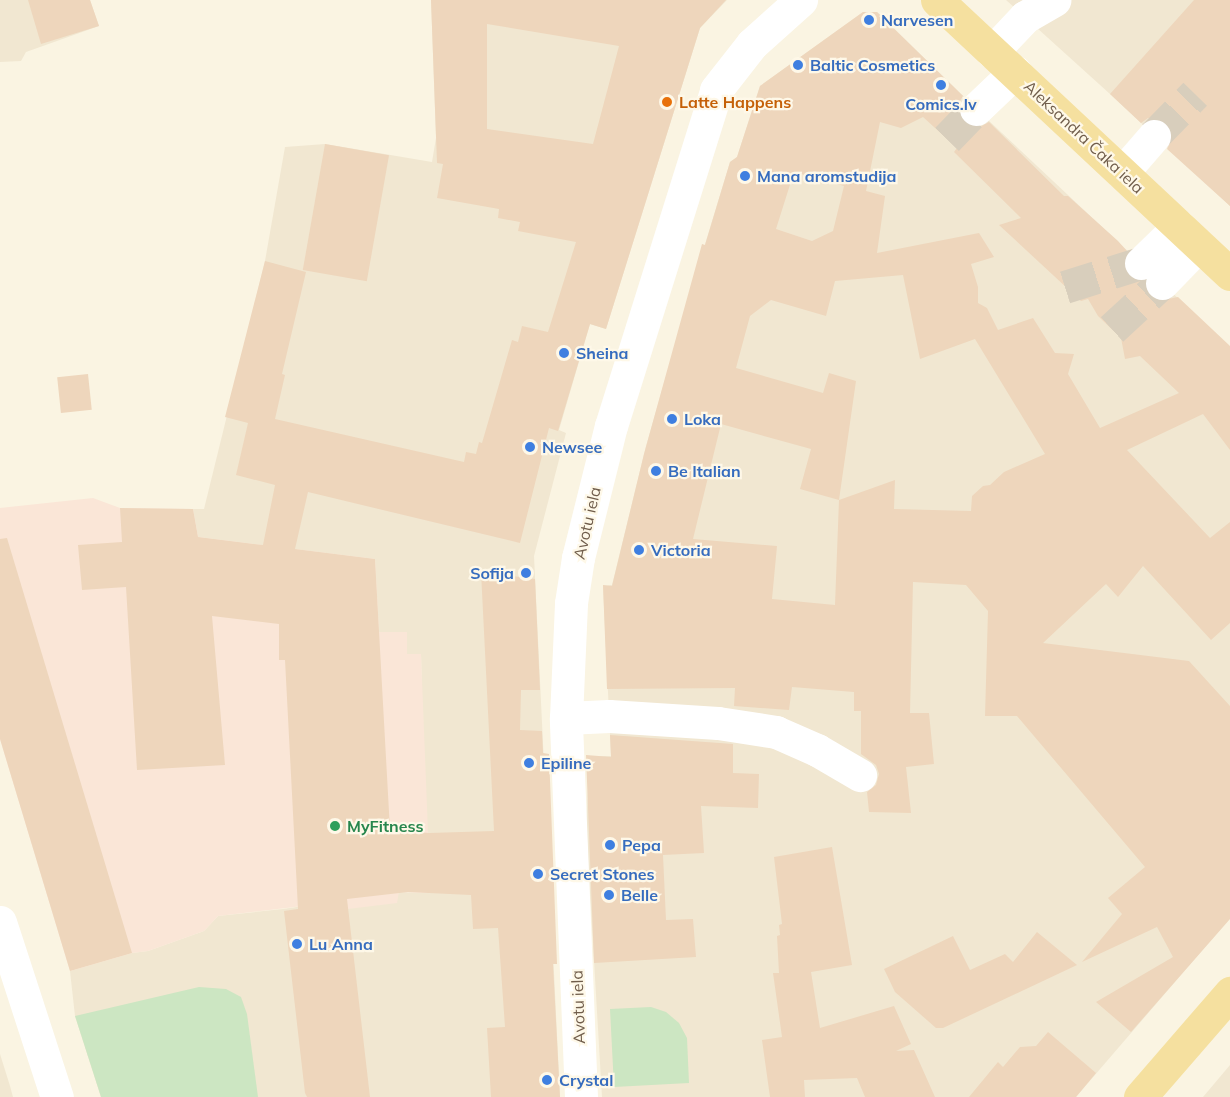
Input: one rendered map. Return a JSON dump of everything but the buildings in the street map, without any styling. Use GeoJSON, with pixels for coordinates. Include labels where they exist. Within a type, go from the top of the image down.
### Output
{"type":"FeatureCollection","features":[{"type":"Feature","properties":{"kind":"main road","name":"Aleksandra Čaka iela"},"geometry":{"type":"LineString","coordinates":[[937,0],[1230,274]]}},
{"type":"Feature","properties":{"kind":"main road"},"geometry":{"type":"LineString","coordinates":[[1140,1097],[1230,993]]}},
{"type":"Feature","properties":{"kind":"street","name":"Avotu iela"},"geometry":{"type":"LineString","coordinates":[[581,1097],[566,718],[571,603],[578,558],[611,426],[716,90],[752,44],[801,0]]}},
{"type":"Feature","properties":{"kind":"street"},"geometry":{"type":"LineString","coordinates":[[976,109],[1004,62],[1025,17],[1054,0]]}},
{"type":"Feature","properties":{"kind":"street"},"geometry":{"type":"LineString","coordinates":[[1122,173],[1154,136]]}},
{"type":"Feature","properties":{"kind":"street"},"geometry":{"type":"LineString","coordinates":[[1151,273],[1189,236]]}},
{"type":"Feature","properties":{"kind":"street"},"geometry":{"type":"LineString","coordinates":[[566,718],[609,716],[707,722],[776,732],[817,750],[860,775]]}},
{"type":"Feature","properties":{"kind":"street"},"geometry":{"type":"LineString","coordinates":[[0,921],[57,1097]]}},
{"type":"Feature","properties":{"kind":"shaded area"},"geometry":{"type":"Polygon","coordinates":[[[0,0],[90,0],[99,26],[26,52],[21,61],[0,62],[0,0]]]}},
{"type":"Feature","properties":{"kind":"shaded area"},"geometry":{"type":"Polygon","coordinates":[[[431,0],[727,0],[700,28],[606,329],[590,324],[559,430],[566,433],[534,556],[560,1097],[101,1097],[75,1016],[70,971],[132,953],[148,951],[204,931],[218,916],[399,892],[427,893],[421,655],[407,655],[379,633],[375,559],[198,537],[193,509],[204,509],[265,261],[285,147],[325,144],[432,162],[436,138],[431,0]]]}},
{"type":"Feature","properties":{"kind":"shaded area"},"geometry":{"type":"Polygon","coordinates":[[[1006,0],[1230,0],[1230,206],[1110,94],[1006,0]]]}},
{"type":"Feature","properties":{"kind":"shaded area"},"geometry":{"type":"Polygon","coordinates":[[[863,12],[877,12],[987,119],[1230,347],[1230,918],[1076,1097],[602,1097],[586,824],[590,756],[611,756],[603,586],[612,585],[646,446],[685,310],[730,162],[737,157],[760,86],[863,12]]]}},
{"type":"Feature","properties":{"kind":"shaded area"},"geometry":{"type":"Polygon","coordinates":[[[93,498],[120,508],[193,509],[198,537],[375,559],[379,632],[407,632],[407,654],[421,654],[428,832],[427,893],[399,892],[397,903],[348,909],[320,904],[218,916],[204,931],[148,951],[132,953],[70,971],[0,739],[0,508],[93,498]]]}},
{"type":"Feature","properties":{"kind":"shaded area"},"geometry":{"type":"Polygon","coordinates":[[[0,1054],[10,1086],[13,1097],[0,1097],[0,1054]]]}},
{"type":"Feature","properties":{"kind":"shaded area"},"geometry":{"type":"Polygon","coordinates":[[[1230,1065],[1230,1097],[1203,1097],[1230,1065]]]}},
{"type":"Feature","properties":{"kind":"green space"},"geometry":{"type":"Polygon","coordinates":[[[199,987],[226,989],[241,997],[247,1014],[258,1097],[101,1097],[75,1016],[199,987]]]}},
{"type":"Feature","properties":{"kind":"green space"},"geometry":{"type":"Polygon","coordinates":[[[651,1007],[666,1012],[679,1023],[687,1038],[689,1083],[614,1087],[610,1009],[651,1007]]]}},
{"type":"Feature","properties":{"kind":"tunnel"},"geometry":{"type":"LineString","coordinates":[[1154,136],[1195,94]]}},
{"type":"Feature","properties":{"kind":"tunnel"},"geometry":{"type":"LineString","coordinates":[[947,139],[976,109]]}},
{"type":"Feature","properties":{"kind":"tunnel"},"geometry":{"type":"LineString","coordinates":[[1065,287],[1141,263]]}},
{"type":"Feature","properties":{"kind":"tunnel"},"geometry":{"type":"LineString","coordinates":[[1112,329],[1162,283]]}},
{"type":"Feature","properties":{"kind":"place","name":"Narvesen"},"geometry":{"type":"Point","coordinates":[869,20]}},
{"type":"Feature","properties":{"kind":"place","name":"Baltic Cosmetics"},"geometry":{"type":"Point","coordinates":[798,65]}},
{"type":"Feature","properties":{"kind":"place","name":"Comics.lv"},"geometry":{"type":"Point","coordinates":[941,85]}},
{"type":"Feature","properties":{"kind":"place","name":"Latte Happens"},"geometry":{"type":"Point","coordinates":[667,102]}},
{"type":"Feature","properties":{"kind":"place","name":"Mana aromstudija"},"geometry":{"type":"Point","coordinates":[745,176]}},
{"type":"Feature","properties":{"kind":"place","name":"Sheina"},"geometry":{"type":"Point","coordinates":[564,353]}},
{"type":"Feature","properties":{"kind":"place","name":"Loka"},"geometry":{"type":"Point","coordinates":[672,419]}},
{"type":"Feature","properties":{"kind":"place","name":"Newsee"},"geometry":{"type":"Point","coordinates":[530,447]}},
{"type":"Feature","properties":{"kind":"place","name":"Be Italian"},"geometry":{"type":"Point","coordinates":[656,471]}},
{"type":"Feature","properties":{"kind":"place","name":"Victoria"},"geometry":{"type":"Point","coordinates":[639,550]}},
{"type":"Feature","properties":{"kind":"place","name":"Sofija"},"geometry":{"type":"Point","coordinates":[526,573]}},
{"type":"Feature","properties":{"kind":"place","name":"Epiline"},"geometry":{"type":"Point","coordinates":[529,763]}},
{"type":"Feature","properties":{"kind":"place","name":"MyFitness"},"geometry":{"type":"Point","coordinates":[335,826]}},
{"type":"Feature","properties":{"kind":"place","name":"Pepa"},"geometry":{"type":"Point","coordinates":[610,845]}},
{"type":"Feature","properties":{"kind":"place","name":"Secret Stones"},"geometry":{"type":"Point","coordinates":[538,874]}},
{"type":"Feature","properties":{"kind":"place","name":"Belle"},"geometry":{"type":"Point","coordinates":[609,895]}},
{"type":"Feature","properties":{"kind":"place","name":"Lu Anna"},"geometry":{"type":"Point","coordinates":[297,944]}},
{"type":"Feature","properties":{"kind":"place","name":"Crystal"},"geometry":{"type":"Point","coordinates":[547,1080]}}]}
